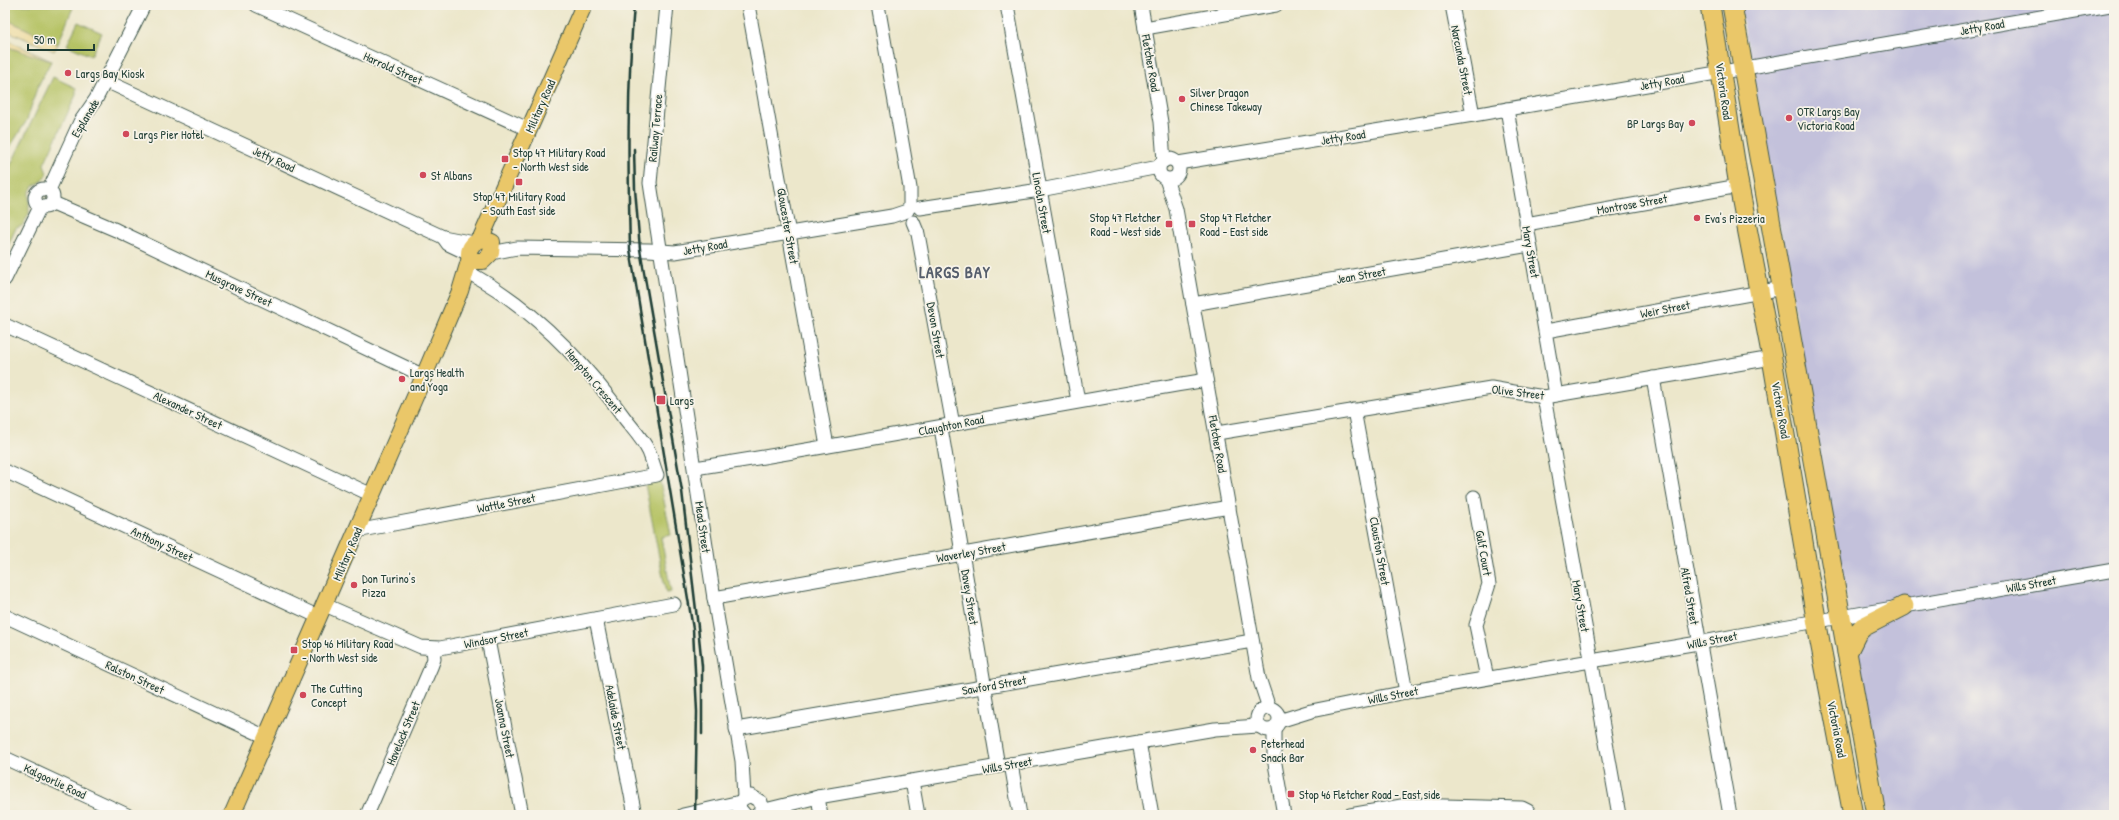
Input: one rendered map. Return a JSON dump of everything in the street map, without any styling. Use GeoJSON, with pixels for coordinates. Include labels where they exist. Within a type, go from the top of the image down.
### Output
{"type":"FeatureCollection","features":[{"type":"Feature","properties":{"kind":"highway","name":"Victoria Road"},"geometry":{"type":"LineString","coordinates":[[1710,5],[1722,72],[1739,186],[1758,292],[1772,358],[1817,621],[1853,815]]}},
{"type":"Feature","properties":{"kind":"highway","name":"Victoria Road"},"geometry":{"type":"LineString","coordinates":[[1732,5],[1876,815]]}},
{"type":"Feature","properties":{"kind":"highway"},"geometry":{"type":"LineString","coordinates":[[1847,653],[1857,633],[1863,627],[1904,606]]}},
{"type":"Feature","properties":{"kind":"main road","name":"Military Road"},"geometry":{"type":"LineString","coordinates":[[460,292],[473,275],[496,207],[584,5]]}},
{"type":"Feature","properties":{"kind":"main road","name":"Military Road"},"geometry":{"type":"LineString","coordinates":[[232,815],[460,292],[481,249]]}},
{"type":"Feature","properties":{"kind":"street","name":"Esplanade"},"geometry":{"type":"LineString","coordinates":[[49,190],[80,122],[96,100],[144,5]]}},
{"type":"Feature","properties":{"kind":"street","name":"Harrold Street"},"geometry":{"type":"LineString","coordinates":[[256,5],[530,130]]}},
{"type":"Feature","properties":{"kind":"street","name":"Railway Terrace"},"geometry":{"type":"LineString","coordinates":[[660,252],[650,183],[666,5]]}},
{"type":"Feature","properties":{"kind":"street","name":"Gloucester Street"},"geometry":{"type":"LineString","coordinates":[[748,5],[827,446]]}},
{"type":"Feature","properties":{"kind":"street","name":"Devon Street"},"geometry":{"type":"LineString","coordinates":[[878,5],[915,214],[947,427]]}},
{"type":"Feature","properties":{"kind":"street","name":"Lincoln Street"},"geometry":{"type":"LineString","coordinates":[[1007,5],[1078,401]]}},
{"type":"Feature","properties":{"kind":"street","name":"Fletcher Road"},"geometry":{"type":"LineString","coordinates":[[1141,5],[1252,641],[1284,815]]}},
{"type":"Feature","properties":{"kind":"street"},"geometry":{"type":"LineString","coordinates":[[1145,28],[1276,5]]}},
{"type":"Feature","properties":{"kind":"street","name":"Narcunda Street"},"geometry":{"type":"LineString","coordinates":[[1452,5],[1473,115]]}},
{"type":"Feature","properties":{"kind":"street","name":"Jetty Road"},"geometry":{"type":"LineString","coordinates":[[106,81],[443,237],[452,246],[481,249],[517,248],[649,250],[660,252],[689,251],[789,232],[892,216],[915,214],[942,206],[1040,190],[1124,174],[1169,169],[1214,158],[1744,69],[2110,5]]}},
{"type":"Feature","properties":{"kind":"street","name":"Mary Street"},"geometry":{"type":"LineString","coordinates":[[1507,109],[1529,245],[1546,331],[1550,396],[1591,660],[1619,815]]}},
{"type":"Feature","properties":{"kind":"street","name":"Montrose Street"},"geometry":{"type":"LineString","coordinates":[[1526,224],[1739,186]]}},
{"type":"Feature","properties":{"kind":"street"},"geometry":{"type":"LineString","coordinates":[[42,189],[49,190],[53,194],[53,203],[46,208],[40,207],[35,202],[36,192],[42,189]]}},
{"type":"Feature","properties":{"kind":"street","name":"Musgrave Street"},"geometry":{"type":"LineString","coordinates":[[53,203],[116,230],[424,376]]}},
{"type":"Feature","properties":{"kind":"street"},"geometry":{"type":"LineString","coordinates":[[5,279],[40,207]]}},
{"type":"Feature","properties":{"kind":"street","name":"Jean Street"},"geometry":{"type":"LineString","coordinates":[[1193,304],[1529,245]]}},
{"type":"Feature","properties":{"kind":"street","name":"Mead Street"},"geometry":{"type":"LineString","coordinates":[[660,252],[660,270],[666,293],[695,468],[714,598],[736,728],[752,808]]}},
{"type":"Feature","properties":{"kind":"street","name":"Hampton Crescent"},"geometry":{"type":"LineString","coordinates":[[473,275],[487,283],[529,315],[574,355],[616,406],[649,452],[657,476]]}},
{"type":"Feature","properties":{"kind":"street","name":"Weir Street"},"geometry":{"type":"LineString","coordinates":[[1546,331],[1783,288]]}},
{"type":"Feature","properties":{"kind":"street","name":"Alexander Street"},"geometry":{"type":"LineString","coordinates":[[5,326],[372,495]]}},
{"type":"Feature","properties":{"kind":"street","name":"Olive Street"},"geometry":{"type":"LineString","coordinates":[[1216,433],[1490,388],[1550,396],[1772,358]]}},
{"type":"Feature","properties":{"kind":"street","name":"Alfred Street"},"geometry":{"type":"LineString","coordinates":[[1653,378],[1698,643],[1730,815]]}},
{"type":"Feature","properties":{"kind":"street","name":"Claughton Road"},"geometry":{"type":"LineString","coordinates":[[695,468],[947,427],[1078,401],[1206,380]]}},
{"type":"Feature","properties":{"kind":"street","name":"Clouston Street"},"geometry":{"type":"LineString","coordinates":[[1354,410],[1406,692]]}},
{"type":"Feature","properties":{"kind":"street","name":"Davey Street"},"geometry":{"type":"LineString","coordinates":[[947,427],[962,554],[998,766]]}},
{"type":"Feature","properties":{"kind":"street","name":"Anthony Street"},"geometry":{"type":"LineString","coordinates":[[5,471],[322,611]]}},
{"type":"Feature","properties":{"kind":"street","name":"Wattle Street"},"geometry":{"type":"LineString","coordinates":[[356,531],[657,476]]}},
{"type":"Feature","properties":{"kind":"street","name":"Gulf Court"},"geometry":{"type":"LineString","coordinates":[[1474,497],[1490,584],[1476,625],[1487,678]]}},
{"type":"Feature","properties":{"kind":"street","name":"Waverley Street"},"geometry":{"type":"LineString","coordinates":[[714,598],[1229,507]]}},
{"type":"Feature","properties":{"kind":"street","name":"Wills Street"},"geometry":{"type":"LineString","coordinates":[[683,815],[710,810],[752,808],[798,801],[1215,729],[1406,692],[1698,643],[2114,570]]}},
{"type":"Feature","properties":{"kind":"street","name":"Windsor Street"},"geometry":{"type":"LineString","coordinates":[[322,611],[421,647],[433,649],[488,640],[674,604]]}},
{"type":"Feature","properties":{"kind":"street","name":"Ralston Street"},"geometry":{"type":"LineString","coordinates":[[5,616],[266,737]]}},
{"type":"Feature","properties":{"kind":"street","name":"Adelaide Street"},"geometry":{"type":"LineString","coordinates":[[596,619],[635,815]]}},
{"type":"Feature","properties":{"kind":"street","name":"Joanna Street"},"geometry":{"type":"LineString","coordinates":[[488,640],[522,815]]}},
{"type":"Feature","properties":{"kind":"street","name":"Sawford Street"},"geometry":{"type":"LineString","coordinates":[[736,728],[1252,641]]}},
{"type":"Feature","properties":{"kind":"street","name":"Havelock Street"},"geometry":{"type":"LineString","coordinates":[[367,815],[431,667],[434,659],[433,649]]}},
{"type":"Feature","properties":{"kind":"street"},"geometry":{"type":"LineString","coordinates":[[1139,742],[1152,815]]}},
{"type":"Feature","properties":{"kind":"street","name":"Kalgoorlie Road"},"geometry":{"type":"LineString","coordinates":[[5,758],[127,815]]}},
{"type":"Feature","properties":{"kind":"street"},"geometry":{"type":"LineString","coordinates":[[1011,764],[1020,815]]}},
{"type":"Feature","properties":{"kind":"street"},"geometry":{"type":"LineString","coordinates":[[912,781],[918,815]]}},
{"type":"Feature","properties":{"kind":"street"},"geometry":{"type":"LineString","coordinates":[[818,797],[821,815]]}},
{"type":"Feature","properties":{"kind":"street"},"geometry":{"type":"LineString","coordinates":[[1350,815],[1407,805],[1522,808],[1528,811],[1530,815]]}},
{"type":"Feature","properties":{"kind":"shaded area"},"geometry":{"type":"Polygon","coordinates":[[[1740,5],[2114,5],[2114,815],[1887,815],[1840,565],[1740,5]]]}},
{"type":"Feature","properties":{"kind":"green space"},"geometry":{"type":"Polygon","coordinates":[[[5,5],[74,5],[58,44],[5,19],[5,5]]]}},
{"type":"Feature","properties":{"kind":"green space"},"geometry":{"type":"Polygon","coordinates":[[[78,22],[102,33],[91,56],[67,45],[78,22]]]}},
{"type":"Feature","properties":{"kind":"green space"},"geometry":{"type":"Polygon","coordinates":[[[5,46],[51,61],[37,88],[27,120],[5,155],[5,46]]]}},
{"type":"Feature","properties":{"kind":"green space"},"geometry":{"type":"Polygon","coordinates":[[[53,77],[76,88],[76,95],[44,164],[47,174],[41,182],[33,186],[29,193],[29,214],[22,226],[16,228],[5,252],[5,177],[53,77]]]}},
{"type":"Feature","properties":{"kind":"green space"},"geometry":{"type":"Polygon","coordinates":[[[660,481],[671,535],[661,537],[671,592],[666,593],[645,484],[660,481]]]}},
{"type":"Feature","properties":{"kind":"sand"},"geometry":{"type":"Polygon","coordinates":[[[5,19],[58,44],[54,51],[5,30],[5,19]]]}},
{"type":"Feature","properties":{"kind":"sand"},"geometry":{"type":"Polygon","coordinates":[[[5,39],[47,59],[51,61],[5,46],[5,39]]]}},
{"type":"Feature","properties":{"kind":"railway"},"geometry":{"type":"LineString","coordinates":[[634,5],[630,66],[630,249],[693,629],[697,712],[695,815]]}},
{"type":"Feature","properties":{"kind":"railway"},"geometry":{"type":"LineString","coordinates":[[634,149],[635,189],[640,249],[682,491],[698,627],[702,666],[702,734]]}},
{"type":"Feature","properties":{"kind":"place","name":"Largs Bay Kiosk"},"geometry":{"type":"Point","coordinates":[68,73]}},
{"type":"Feature","properties":{"kind":"place","name":"Silver Dragon Chinese Takeway"},"geometry":{"type":"Point","coordinates":[1182,99]}},
{"type":"Feature","properties":{"kind":"place","name":"OTR Largs Bay Victoria Road"},"geometry":{"type":"Point","coordinates":[1789,118]}},
{"type":"Feature","properties":{"kind":"place","name":"BP Largs Bay"},"geometry":{"type":"Point","coordinates":[1692,123]}},
{"type":"Feature","properties":{"kind":"place","name":"Largs Pier Hotel"},"geometry":{"type":"Point","coordinates":[126,134]}},
{"type":"Feature","properties":{"kind":"place","name":"Stop 47 Military Road - North West side"},"geometry":{"type":"Point","coordinates":[505,159]}},
{"type":"Feature","properties":{"kind":"place","name":"St Albans"},"geometry":{"type":"Point","coordinates":[423,175]}},
{"type":"Feature","properties":{"kind":"place","name":"Stop 47 Military Road - South East side"},"geometry":{"type":"Point","coordinates":[519,182]}},
{"type":"Feature","properties":{"kind":"place","name":"Eva's Pizzeria"},"geometry":{"type":"Point","coordinates":[1697,218]}},
{"type":"Feature","properties":{"kind":"place","name":"Stop 47 Fletcher Road - West side"},"geometry":{"type":"Point","coordinates":[1169,224]}},
{"type":"Feature","properties":{"kind":"place","name":"Stop 47 Fletcher Road - East side"},"geometry":{"type":"Point","coordinates":[1192,224]}},
{"type":"Feature","properties":{"kind":"place","name":"Largs Health and Yoga"},"geometry":{"type":"Point","coordinates":[402,379]}},
{"type":"Feature","properties":{"kind":"place","name":"Largs"},"geometry":{"type":"Point","coordinates":[661,400]}},
{"type":"Feature","properties":{"kind":"place","name":"Don Turino's Pizza"},"geometry":{"type":"Point","coordinates":[354,585]}},
{"type":"Feature","properties":{"kind":"place","name":"Stop 46 Military Road - North West side"},"geometry":{"type":"Point","coordinates":[294,650]}},
{"type":"Feature","properties":{"kind":"place","name":"The Cutting Concept"},"geometry":{"type":"Point","coordinates":[303,695]}},
{"type":"Feature","properties":{"kind":"place","name":"Peterhead Snack Bar"},"geometry":{"type":"Point","coordinates":[1253,750]}},
{"type":"Feature","properties":{"kind":"place","name":"Stop 46 Fletcher Road - East side"},"geometry":{"type":"Point","coordinates":[1291,794]}},
{"type":"Feature","properties":{"kind":"district","name":"LARGS BAY"},"geometry":{"type":"Point","coordinates":[955,272]}}]}
